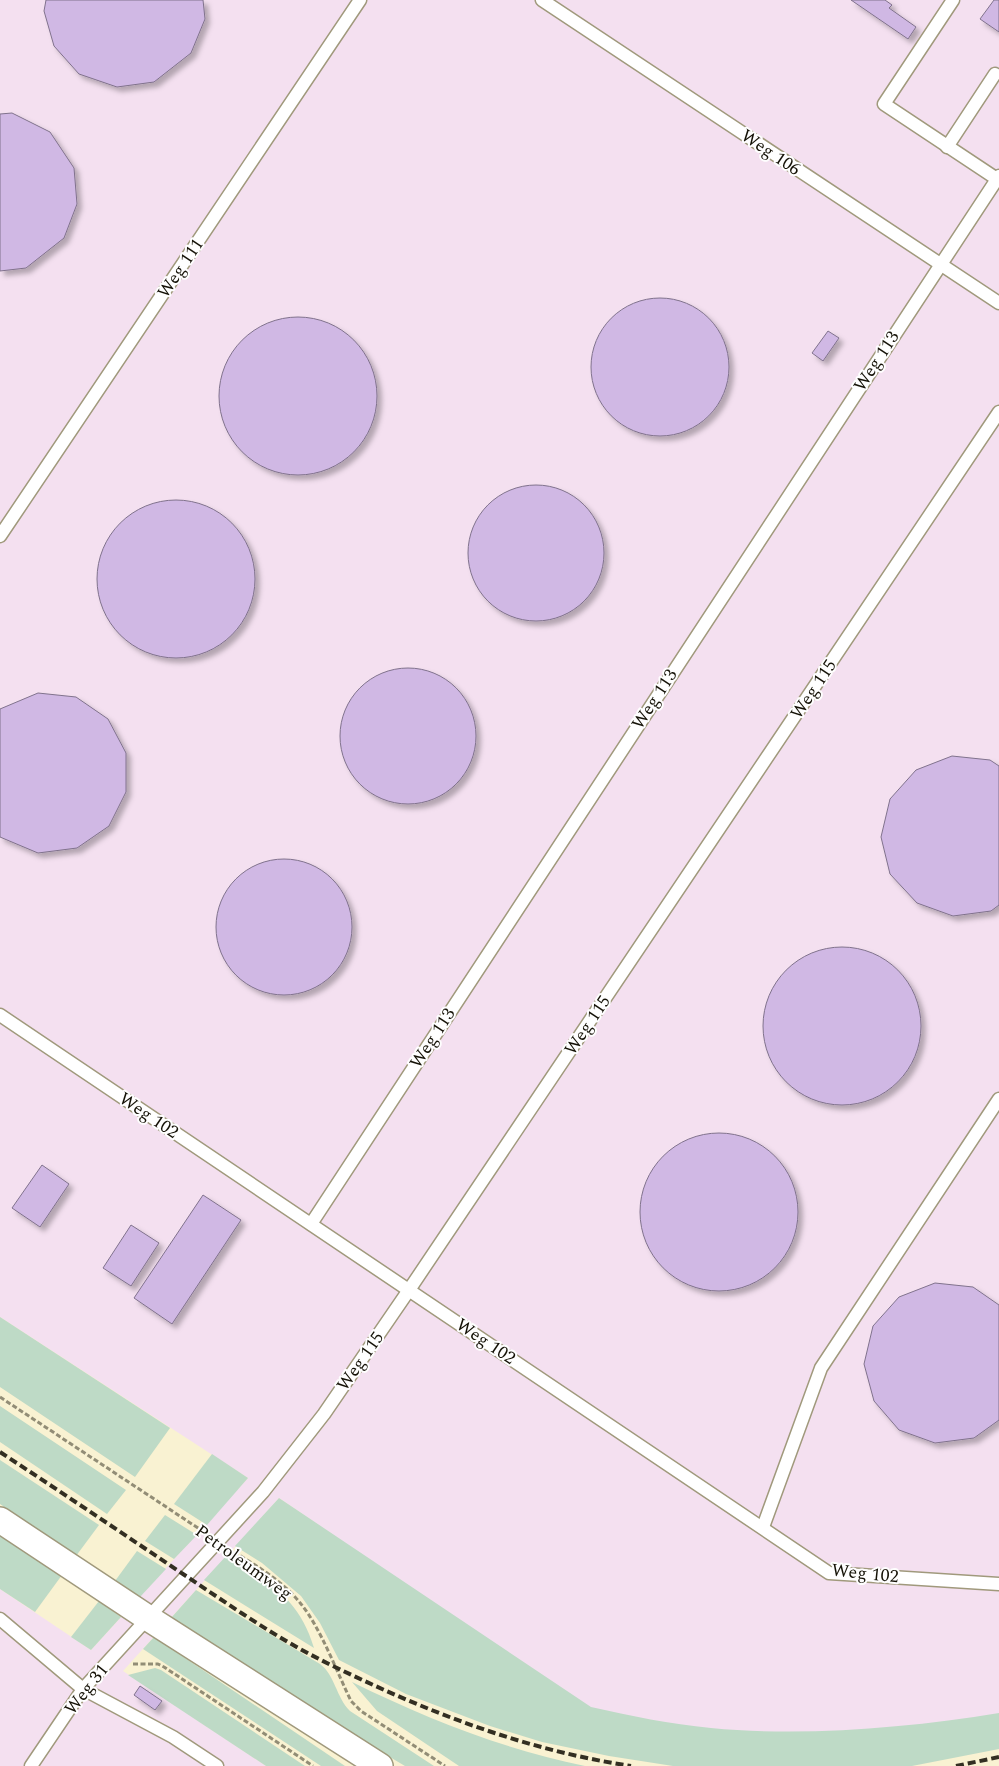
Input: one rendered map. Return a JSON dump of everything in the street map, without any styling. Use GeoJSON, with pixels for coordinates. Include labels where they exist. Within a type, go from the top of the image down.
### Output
{"type":"FeatureCollection","features":[{"type":"Feature","properties":{"kind":"street"},"geometry":{"type":"LineString","coordinates":[[0,1520],[148,1618],[380,1766]]}},
{"type":"Feature","properties":{"kind":"lane","name":"Weg 111"},"geometry":{"type":"LineString","coordinates":[[0,536],[360,0]]}},
{"type":"Feature","properties":{"kind":"lane","name":"Weg 106"},"geometry":{"type":"LineString","coordinates":[[542,0],[999,303]]}},
{"type":"Feature","properties":{"kind":"lane"},"geometry":{"type":"LineString","coordinates":[[953,0],[884,104],[998,178]]}},
{"type":"Feature","properties":{"kind":"lane"},"geometry":{"type":"LineString","coordinates":[[947,146],[996,74]]}},
{"type":"Feature","properties":{"kind":"lane","name":"Weg 113"},"geometry":{"type":"LineString","coordinates":[[310,1224],[998,178]]}},
{"type":"Feature","properties":{"kind":"lane","name":"Weg 115"},"geometry":{"type":"LineString","coordinates":[[148,1618],[263,1492],[324,1414],[999,412]]}},
{"type":"Feature","properties":{"kind":"lane","name":"Weg 102"},"geometry":{"type":"LineString","coordinates":[[0,1015],[829,1573],[999,1584]]}},
{"type":"Feature","properties":{"kind":"lane"},"geometry":{"type":"LineString","coordinates":[[763,1527],[821,1368],[999,1099]]}},
{"type":"Feature","properties":{"kind":"lane","name":"Weg 31"},"geometry":{"type":"LineString","coordinates":[[31,1766],[83,1689],[148,1618]]}},
{"type":"Feature","properties":{"kind":"lane"},"geometry":{"type":"LineString","coordinates":[[0,1619],[83,1689],[173,1737],[216,1766]]}},
{"type":"Feature","properties":{"kind":"path","name":"Petroleumweg"},"geometry":{"type":"LineString","coordinates":[[0,1397],[277,1582],[301,1603],[351,1701],[361,1711],[445,1766]]}},
{"type":"Feature","properties":{"kind":"path"},"geometry":{"type":"LineString","coordinates":[[97,1673],[114,1665],[158,1664],[313,1766]]}},
{"type":"Feature","properties":{"kind":"shaded area"},"geometry":{"type":"Polygon","coordinates":[[[0,0],[999,0],[999,1720],[788,1738],[600,1717],[279,1498],[123,1671],[266,1766],[0,1766],[0,1589],[91,1650],[248,1478],[0,1317],[0,0]]]}},
{"type":"Feature","properties":{"kind":"green space"},"geometry":{"type":"Polygon","coordinates":[[[0,1317],[170,1428],[135,1477],[0,1387],[0,1317]]]}},
{"type":"Feature","properties":{"kind":"green space"},"geometry":{"type":"Polygon","coordinates":[[[0,1406],[126,1490],[107,1514],[0,1442],[0,1406]]]}},
{"type":"Feature","properties":{"kind":"green space"},"geometry":{"type":"Polygon","coordinates":[[[212,1454],[248,1478],[207,1525],[174,1504],[212,1454]]]}},
{"type":"Feature","properties":{"kind":"green space"},"geometry":{"type":"Polygon","coordinates":[[[0,1460],[99,1525],[76,1556],[0,1504],[0,1460]]]}},
{"type":"Feature","properties":{"kind":"green space"},"geometry":{"type":"Polygon","coordinates":[[[279,1498],[591,1707],[711,1728],[782,1732],[892,1727],[999,1713],[999,1749],[912,1766],[673,1766],[609,1756],[542,1742],[490,1726],[406,1694],[339,1660],[320,1623],[301,1596],[262,1563],[235,1546],[279,1498]]]}},
{"type":"Feature","properties":{"kind":"green space"},"geometry":{"type":"Polygon","coordinates":[[[165,1515],[197,1535],[174,1559],[145,1541],[165,1515]]]}},
{"type":"Feature","properties":{"kind":"green space"},"geometry":{"type":"Polygon","coordinates":[[[0,1534],[62,1575],[35,1612],[0,1589],[0,1534]]]}},
{"type":"Feature","properties":{"kind":"green space"},"geometry":{"type":"Polygon","coordinates":[[[137,1551],[166,1569],[140,1597],[115,1581],[137,1551]]]}},
{"type":"Feature","properties":{"kind":"green space"},"geometry":{"type":"Polygon","coordinates":[[[227,1555],[269,1583],[291,1604],[308,1631],[314,1648],[204,1580],[227,1555]]]}},
{"type":"Feature","properties":{"kind":"green space"},"geometry":{"type":"Polygon","coordinates":[[[196,1590],[320,1664],[329,1674],[350,1711],[434,1766],[405,1766],[295,1701],[171,1618],[196,1590]]]}},
{"type":"Feature","properties":{"kind":"green space"},"geometry":{"type":"Polygon","coordinates":[[[99,1601],[121,1617],[91,1650],[71,1637],[99,1601]]]}},
{"type":"Feature","properties":{"kind":"green space"},"geometry":{"type":"Polygon","coordinates":[[[154,1637],[345,1766],[321,1766],[143,1649],[154,1637]]]}},
{"type":"Feature","properties":{"kind":"green space"},"geometry":{"type":"Polygon","coordinates":[[[155,1668],[161,1670],[305,1766],[266,1766],[128,1675],[155,1668]]]}},
{"type":"Feature","properties":{"kind":"green space"},"geometry":{"type":"Polygon","coordinates":[[[352,1682],[466,1732],[525,1751],[585,1766],[459,1766],[377,1711],[352,1682]]]}},
{"type":"Feature","properties":{"kind":"building"},"geometry":{"type":"Polygon","coordinates":[[[46,0],[203,0],[205,19],[191,53],[154,82],[117,87],[79,74],[54,46],[44,11],[46,0]]]}},
{"type":"Feature","properties":{"kind":"building"},"geometry":{"type":"Polygon","coordinates":[[[851,0],[885,0],[892,5],[889,8],[916,27],[908,39],[851,0]]]}},
{"type":"Feature","properties":{"kind":"building"},"geometry":{"type":"Polygon","coordinates":[[[994,0],[999,0],[999,32],[980,19],[994,0]]]}},
{"type":"Feature","properties":{"kind":"building"},"geometry":{"type":"Polygon","coordinates":[[[12,113],[50,132],[74,168],[77,204],[64,238],[26,268],[0,271],[0,114],[12,113]]]}},
{"type":"Feature","properties":{"kind":"building"},"geometry":{"type":"Polygon","coordinates":[[[660,298],[686,304],[698,310],[708,319],[717,329],[723,341],[729,367],[723,393],[717,405],[708,415],[698,424],[686,430],[660,436],[634,430],[622,424],[612,415],[603,405],[597,393],[591,367],[597,341],[603,329],[612,319],[622,310],[634,304],[660,298]]]}},
{"type":"Feature","properties":{"kind":"building"},"geometry":{"type":"Polygon","coordinates":[[[306,317],[321,320],[335,326],[354,340],[364,352],[374,373],[377,396],[374,419],[364,440],[354,452],[342,462],[321,472],[306,475],[290,475],[275,472],[254,462],[232,440],[220,411],[219,388],[222,373],[232,352],[254,330],[283,318],[306,317]]]}},
{"type":"Feature","properties":{"kind":"building"},"geometry":{"type":"Polygon","coordinates":[[[828,331],[839,338],[823,361],[812,353],[828,331]]]}},
{"type":"Feature","properties":{"kind":"building"},"geometry":{"type":"Polygon","coordinates":[[[536,485],[562,490],[574,496],[584,505],[593,515],[599,527],[604,553],[599,579],[593,591],[584,601],[574,610],[562,616],[536,621],[510,616],[498,610],[488,601],[479,591],[473,579],[468,553],[473,527],[479,515],[488,505],[498,496],[510,490],[536,485]]]}},
{"type":"Feature","properties":{"kind":"building"},"geometry":{"type":"Polygon","coordinates":[[[184,500],[199,503],[213,509],[232,523],[242,535],[252,556],[255,579],[252,602],[242,623],[232,635],[220,645],[199,655],[184,658],[168,658],[153,655],[132,645],[110,623],[98,594],[97,571],[100,556],[110,535],[132,513],[161,501],[184,500]]]}},
{"type":"Feature","properties":{"kind":"building"},"geometry":{"type":"Polygon","coordinates":[[[408,668],[434,673],[456,688],[471,710],[476,736],[471,762],[456,784],[434,799],[408,804],[382,799],[360,784],[345,762],[340,736],[345,710],[360,688],[382,673],[408,668]]]}},
{"type":"Feature","properties":{"kind":"building"},"geometry":{"type":"Polygon","coordinates":[[[38,693],[76,697],[108,719],[126,753],[126,792],[109,826],[77,848],[38,853],[0,837],[0,709],[38,693]]]}},
{"type":"Feature","properties":{"kind":"building"},"geometry":{"type":"Polygon","coordinates":[[[952,756],[990,760],[999,766],[999,905],[991,911],[953,916],[917,903],[890,874],[881,837],[890,799],[916,770],[952,756]]]}},
{"type":"Feature","properties":{"kind":"building"},"geometry":{"type":"Polygon","coordinates":[[[284,859],[310,864],[332,879],[347,901],[352,927],[347,953],[332,975],[310,990],[284,995],[258,990],[236,975],[221,953],[216,927],[221,901],[236,879],[258,864],[284,859]]]}},
{"type":"Feature","properties":{"kind":"building"},"geometry":{"type":"Polygon","coordinates":[[[850,947],[865,950],[879,956],[898,970],[908,982],[918,1003],[921,1026],[918,1049],[908,1070],[898,1082],[886,1092],[865,1102],[850,1105],[834,1105],[819,1102],[798,1092],[776,1070],[764,1041],[763,1018],[766,1003],[776,982],[798,960],[827,948],[850,947]]]}},
{"type":"Feature","properties":{"kind":"building"},"geometry":{"type":"Polygon","coordinates":[[[727,1133],[742,1136],[756,1142],[775,1156],[785,1168],[795,1189],[798,1212],[795,1235],[785,1256],[775,1268],[763,1278],[742,1288],[727,1291],[711,1291],[696,1288],[675,1278],[653,1256],[641,1227],[640,1204],[643,1189],[653,1168],[675,1146],[704,1134],[727,1133]]]}},
{"type":"Feature","properties":{"kind":"building"},"geometry":{"type":"Polygon","coordinates":[[[42,1165],[69,1184],[40,1227],[12,1208],[42,1165]]]}},
{"type":"Feature","properties":{"kind":"building"},"geometry":{"type":"Polygon","coordinates":[[[203,1195],[241,1220],[172,1324],[134,1298],[203,1195]]]}},
{"type":"Feature","properties":{"kind":"building"},"geometry":{"type":"Polygon","coordinates":[[[131,1225],[159,1243],[131,1286],[103,1268],[131,1225]]]}},
{"type":"Feature","properties":{"kind":"building"},"geometry":{"type":"Polygon","coordinates":[[[935,1283],[973,1287],[999,1305],[999,1420],[974,1438],[935,1443],[899,1430],[874,1401],[864,1364],[873,1326],[899,1297],[935,1283]]]}},
{"type":"Feature","properties":{"kind":"building"},"geometry":{"type":"Polygon","coordinates":[[[140,1686],[162,1701],[155,1710],[134,1695],[140,1686]]]}},
{"type":"Feature","properties":{"kind":"railway"},"geometry":{"type":"LineString","coordinates":[[0,1452],[256,1622],[293,1645],[331,1665],[403,1698],[477,1727],[553,1750],[631,1766]]}},
{"type":"Feature","properties":{"kind":"railway"},"geometry":{"type":"LineString","coordinates":[[956,1766],[999,1757]]}}]}
